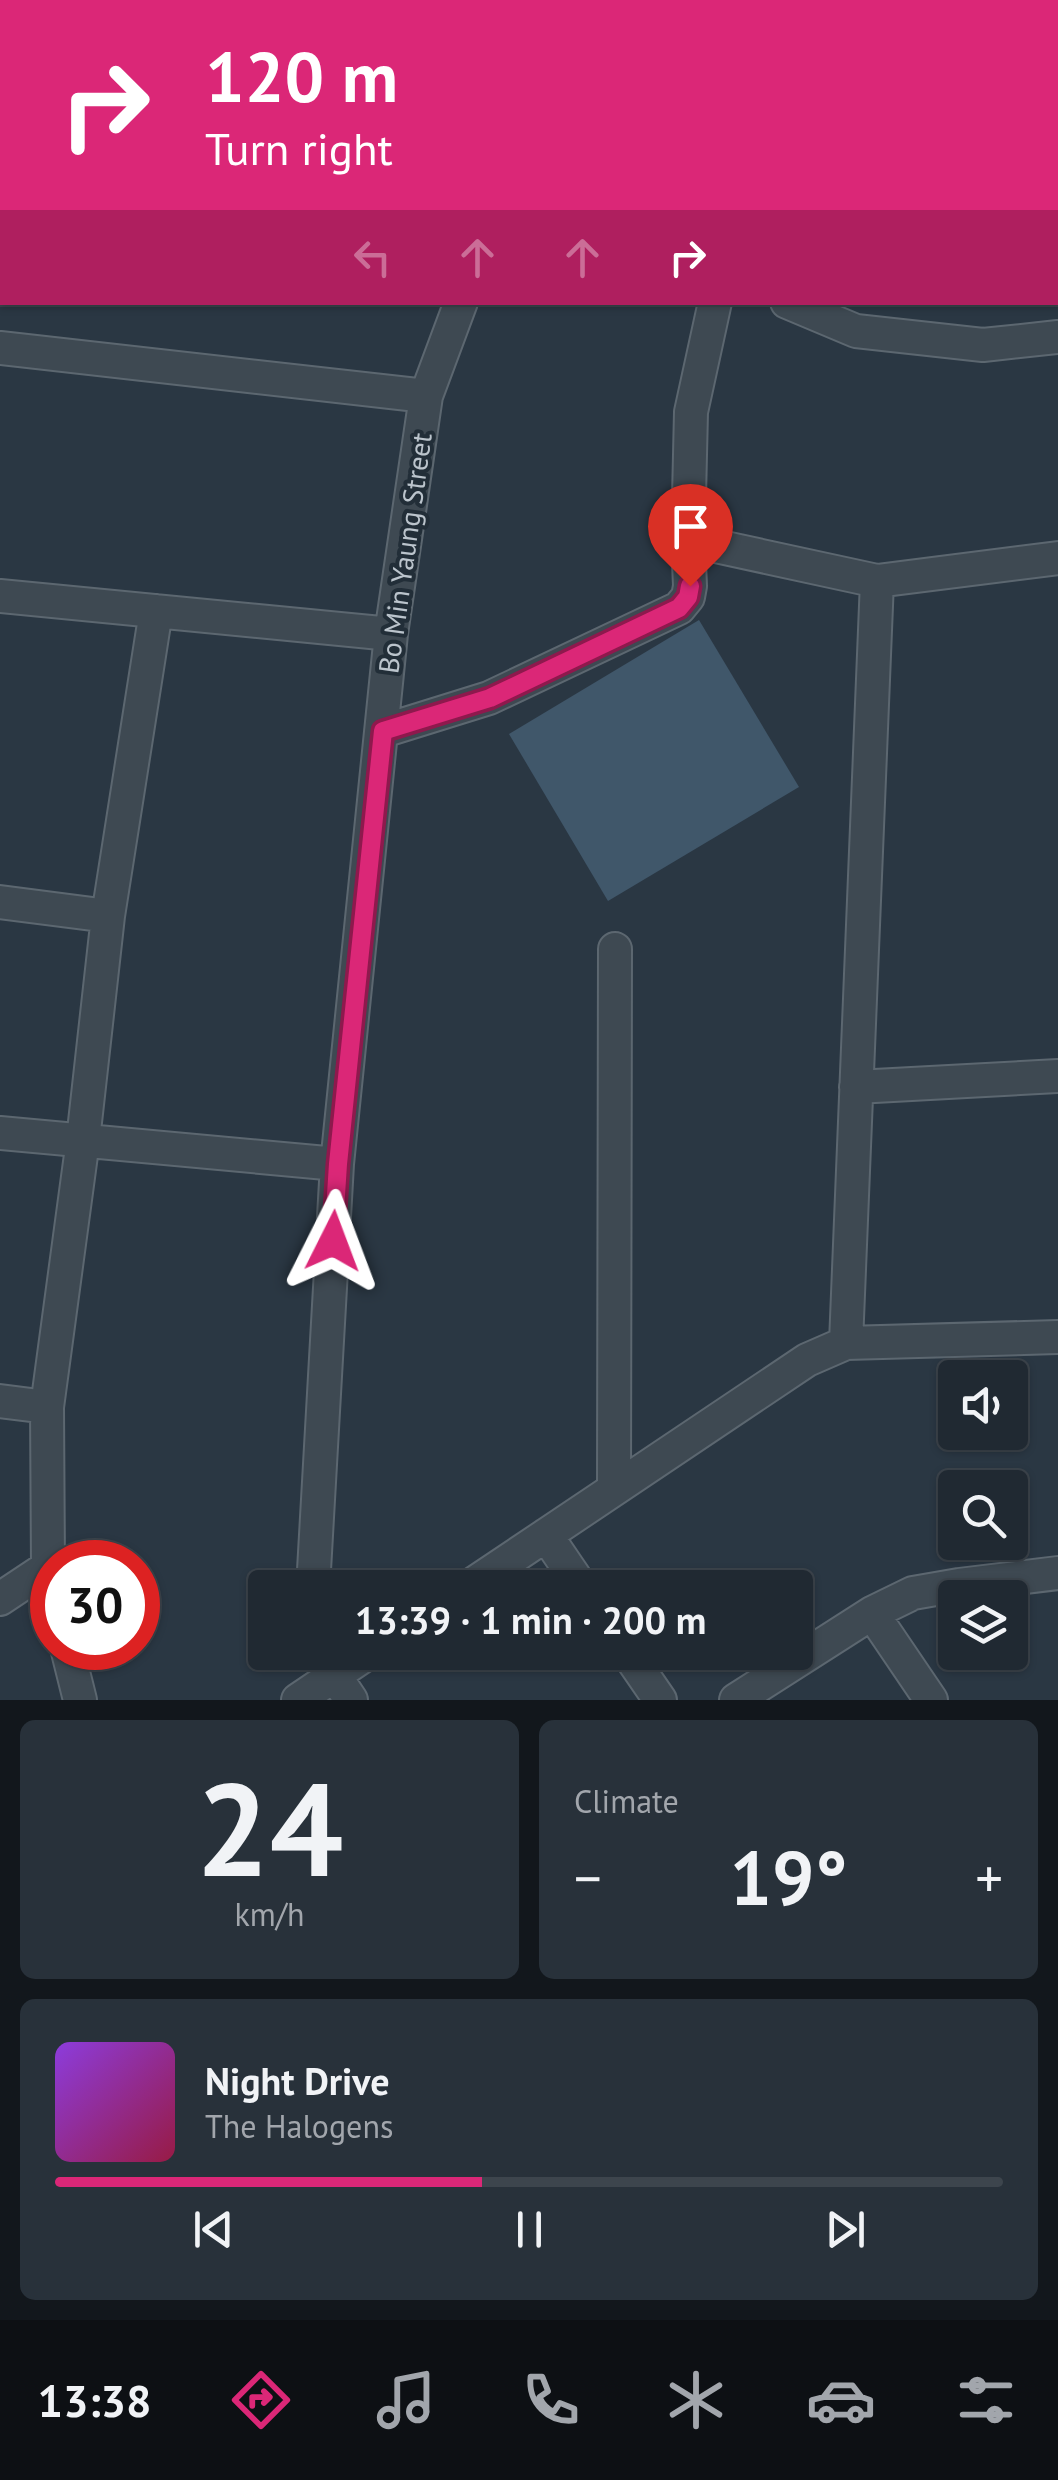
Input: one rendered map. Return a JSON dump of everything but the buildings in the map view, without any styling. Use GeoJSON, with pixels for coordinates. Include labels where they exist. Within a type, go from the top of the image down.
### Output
{"type":"FeatureCollection","features":[{"type":"Feature","properties":{"kind":"street","name":"Bo Min Yaung Street"},"geometry":{"type":"LineString","coordinates":[[314,1570],[338,1164],[391,634],[426,396],[459,305]]}},
{"type":"Feature","properties":{"kind":"street"},"geometry":{"type":"LineString","coordinates":[[383,731],[490,698],[679,608],[688,597],[691,412],[713,305]]}},
{"type":"Feature","properties":{"kind":"street"},"geometry":{"type":"LineString","coordinates":[[793,305],[856,332],[983,344],[1058,337]]}},
{"type":"Feature","properties":{"kind":"street"},"geometry":{"type":"LineString","coordinates":[[0,348],[426,396]]}},
{"type":"Feature","properties":{"kind":"street"},"geometry":{"type":"LineString","coordinates":[[688,540],[878,581],[1058,558]]}},
{"type":"Feature","properties":{"kind":"street"},"geometry":{"type":"LineString","coordinates":[[846,1343],[878,581]]}},
{"type":"Feature","properties":{"kind":"street"},"geometry":{"type":"LineString","coordinates":[[0,596],[391,634]]}},
{"type":"Feature","properties":{"kind":"street"},"geometry":{"type":"LineString","coordinates":[[49,1540],[47,1406],[84,1140],[108,916],[156,611]]}},
{"type":"Feature","properties":{"kind":"street"},"geometry":{"type":"LineString","coordinates":[[0,902],[108,916]]}},
{"type":"Feature","properties":{"kind":"street"},"geometry":{"type":"LineString","coordinates":[[614,1489],[615,949]]}},
{"type":"Feature","properties":{"kind":"street"},"geometry":{"type":"LineString","coordinates":[[856,1087],[1058,1076]]}},
{"type":"Feature","properties":{"kind":"street"},"geometry":{"type":"LineString","coordinates":[[0,1133],[338,1164]]}},
{"type":"Feature","properties":{"kind":"street"},"geometry":{"type":"LineString","coordinates":[[493,1570],[807,1360],[846,1343],[1058,1337]]}},
{"type":"Feature","properties":{"kind":"street"},"geometry":{"type":"LineString","coordinates":[[0,1401],[47,1406]]}},
{"type":"Feature","properties":{"kind":"street"},"geometry":{"type":"LineString","coordinates":[[546,1535],[570,1570]]}},
{"type":"Feature","properties":{"kind":"street"},"geometry":{"type":"LineString","coordinates":[[736,1700],[872,1613],[913,1593],[1058,1572]]}},
{"type":"Feature","properties":{"kind":"street"},"geometry":{"type":"LineString","coordinates":[[0,1598],[30,1585]]}},
{"type":"Feature","properties":{"kind":"street"},"geometry":{"type":"LineString","coordinates":[[872,1613],[931,1700]]}},
{"type":"Feature","properties":{"kind":"street"},"geometry":{"type":"LineString","coordinates":[[72,1670],[80,1700]]}},
{"type":"Feature","properties":{"kind":"street"},"geometry":{"type":"LineString","coordinates":[[639,1670],[660,1700]]}},
{"type":"Feature","properties":{"kind":"street"},"geometry":{"type":"LineString","coordinates":[[298,1700],[338,1676]]}},
{"type":"Feature","properties":{"kind":"water"},"geometry":{"type":"Polygon","coordinates":[[[699,620],[799,787],[608,901],[509,734],[699,620]]]}},
{"type":"Feature","properties":{"kind":"route"},"geometry":{"type":"LineString","coordinates":[[333,1241],[383,731],[490,698],[679,608],[688,597],[690,586]]}}]}
